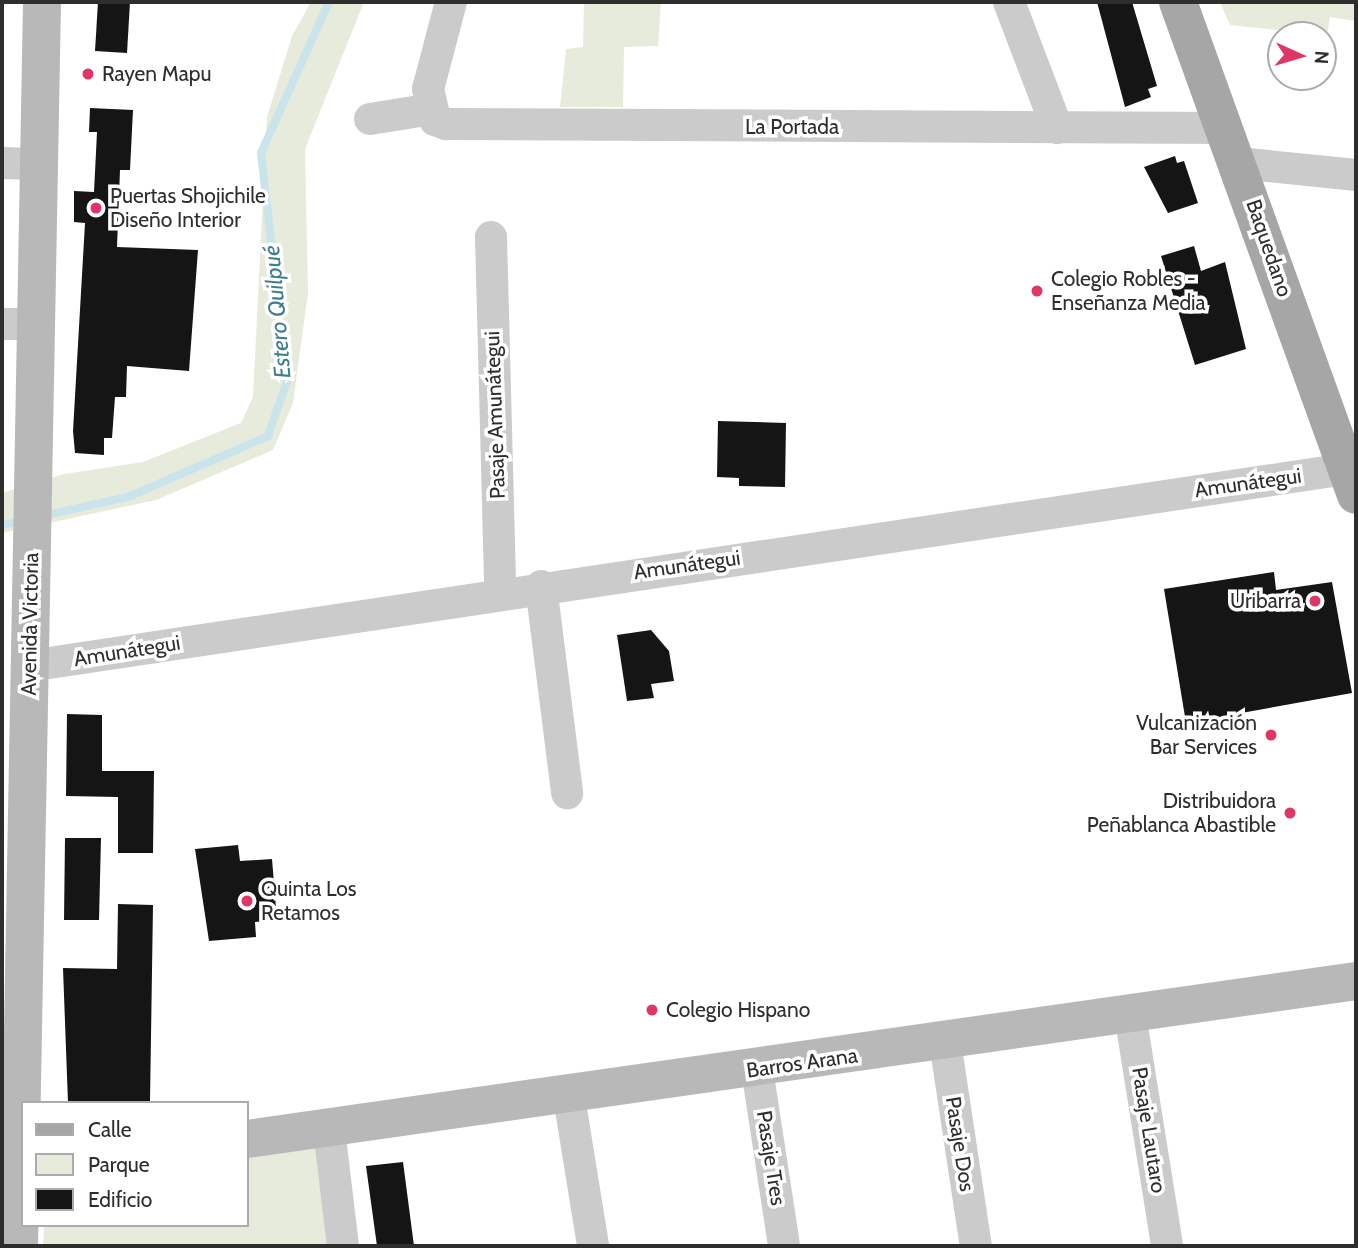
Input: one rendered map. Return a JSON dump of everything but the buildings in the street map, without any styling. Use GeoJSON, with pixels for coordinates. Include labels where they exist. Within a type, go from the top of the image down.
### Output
{"type":"FeatureCollection","features":[{"type":"Feature","properties":{"kind":"main road","name":"Baquedano"},"geometry":{"type":"LineString","coordinates":[[1178,2],[1351,482]]}},
{"type":"Feature","properties":{"kind":"street","name":"Avenida Victoria"},"geometry":{"type":"LineString","coordinates":[[22,1101],[32,484],[18,324],[20,163],[42,2]]}},
{"type":"Feature","properties":{"kind":"street"},"geometry":{"type":"LineString","coordinates":[[370,119],[432,108],[428,89],[450,2]]}},
{"type":"Feature","properties":{"kind":"street"},"geometry":{"type":"LineString","coordinates":[[1009,2],[1057,128]]}},
{"type":"Feature","properties":{"kind":"street","name":"La Portada"},"geometry":{"type":"LineString","coordinates":[[432,108],[435,121],[475,126],[1057,128],[1232,146],[1356,175]]}},
{"type":"Feature","properties":{"kind":"street","name":"Pasaje Amunátegui"},"geometry":{"type":"LineString","coordinates":[[491,237],[500,592]]}},
{"type":"Feature","properties":{"kind":"street","name":"Amunátegui"},"geometry":{"type":"LineString","coordinates":[[29,666],[541,586],[1351,482]]}},
{"type":"Feature","properties":{"kind":"street"},"geometry":{"type":"LineString","coordinates":[[541,586],[567,793]]}},
{"type":"Feature","properties":{"kind":"street","name":"Barros Arana"},"geometry":{"type":"LineString","coordinates":[[248,1139],[569,1097],[1356,981]]}},
{"type":"Feature","properties":{"kind":"street","name":"Pasaje Lautaro"},"geometry":{"type":"LineString","coordinates":[[1130,1014],[1167,1246]]}},
{"type":"Feature","properties":{"kind":"street","name":"Pasaje Dos"},"geometry":{"type":"LineString","coordinates":[[944,1042],[976,1246]]}},
{"type":"Feature","properties":{"kind":"street","name":"Pasaje Tres"},"geometry":{"type":"LineString","coordinates":[[757,1069],[784,1246]]}},
{"type":"Feature","properties":{"kind":"street"},"geometry":{"type":"LineString","coordinates":[[569,1097],[593,1246]]}},
{"type":"Feature","properties":{"kind":"street"},"geometry":{"type":"LineString","coordinates":[[329,1129],[343,1246]]}},
{"type":"Feature","properties":{"kind":"street","name":"Avenida Victoria"},"geometry":{"type":"LineString","coordinates":[[19,1246],[21,1167]]}},
{"type":"Feature","properties":{"kind":"green space"},"geometry":{"type":"Polygon","coordinates":[[[311,2],[364,2],[305,149],[308,293],[293,403],[273,450],[156,500],[2,533],[2,493],[64,474],[143,462],[241,423],[253,397],[267,117],[292,36],[311,2]]]}},
{"type":"Feature","properties":{"kind":"green space"},"geometry":{"type":"Polygon","coordinates":[[[584,2],[661,2],[658,46],[624,47],[623,107],[560,107],[566,49],[583,47],[584,2]]]}},
{"type":"Feature","properties":{"kind":"green space"},"geometry":{"type":"Polygon","coordinates":[[[1220,2],[1356,2],[1356,21],[1330,17],[1329,21],[1267,21],[1267,29],[1230,25],[1220,2]]]}},
{"type":"Feature","properties":{"kind":"green space"},"geometry":{"type":"Polygon","coordinates":[[[321,1145],[331,1246],[43,1246],[44,1227],[248,1227],[248,1156],[321,1145]]]}},
{"type":"Feature","properties":{"kind":"waterway","name":"Estero Quilpué"},"geometry":{"type":"LineString","coordinates":[[42,516],[128,497],[268,436],[287,381],[261,153],[329,2]]}},
{"type":"Feature","properties":{"kind":"waterway","name":"Estero Quilpué"},"geometry":{"type":"LineString","coordinates":[[2,525],[23,520]]}},
{"type":"Feature","properties":{"kind":"place","name":"Rayen Mapu"},"geometry":{"type":"Point","coordinates":[88,74]}},
{"type":"Feature","properties":{"kind":"place","name":"Puertas Shojichile Diseño Interior"},"geometry":{"type":"Point","coordinates":[96,208]}},
{"type":"Feature","properties":{"kind":"place","name":"Colegio Robles - Enseñanza Media"},"geometry":{"type":"Point","coordinates":[1037,291]}},
{"type":"Feature","properties":{"kind":"place","name":"Uribarra"},"geometry":{"type":"Point","coordinates":[1315,601]}},
{"type":"Feature","properties":{"kind":"place","name":"Vulcanización Bar Services"},"geometry":{"type":"Point","coordinates":[1271,735]}},
{"type":"Feature","properties":{"kind":"place","name":"Distribuidora Peñablanca Abastible"},"geometry":{"type":"Point","coordinates":[1290,813]}},
{"type":"Feature","properties":{"kind":"place","name":"Quinta Los Retamos"},"geometry":{"type":"Point","coordinates":[247,901]}},
{"type":"Feature","properties":{"kind":"place","name":"Colegio Hispano"},"geometry":{"type":"Point","coordinates":[652,1010]}}]}
